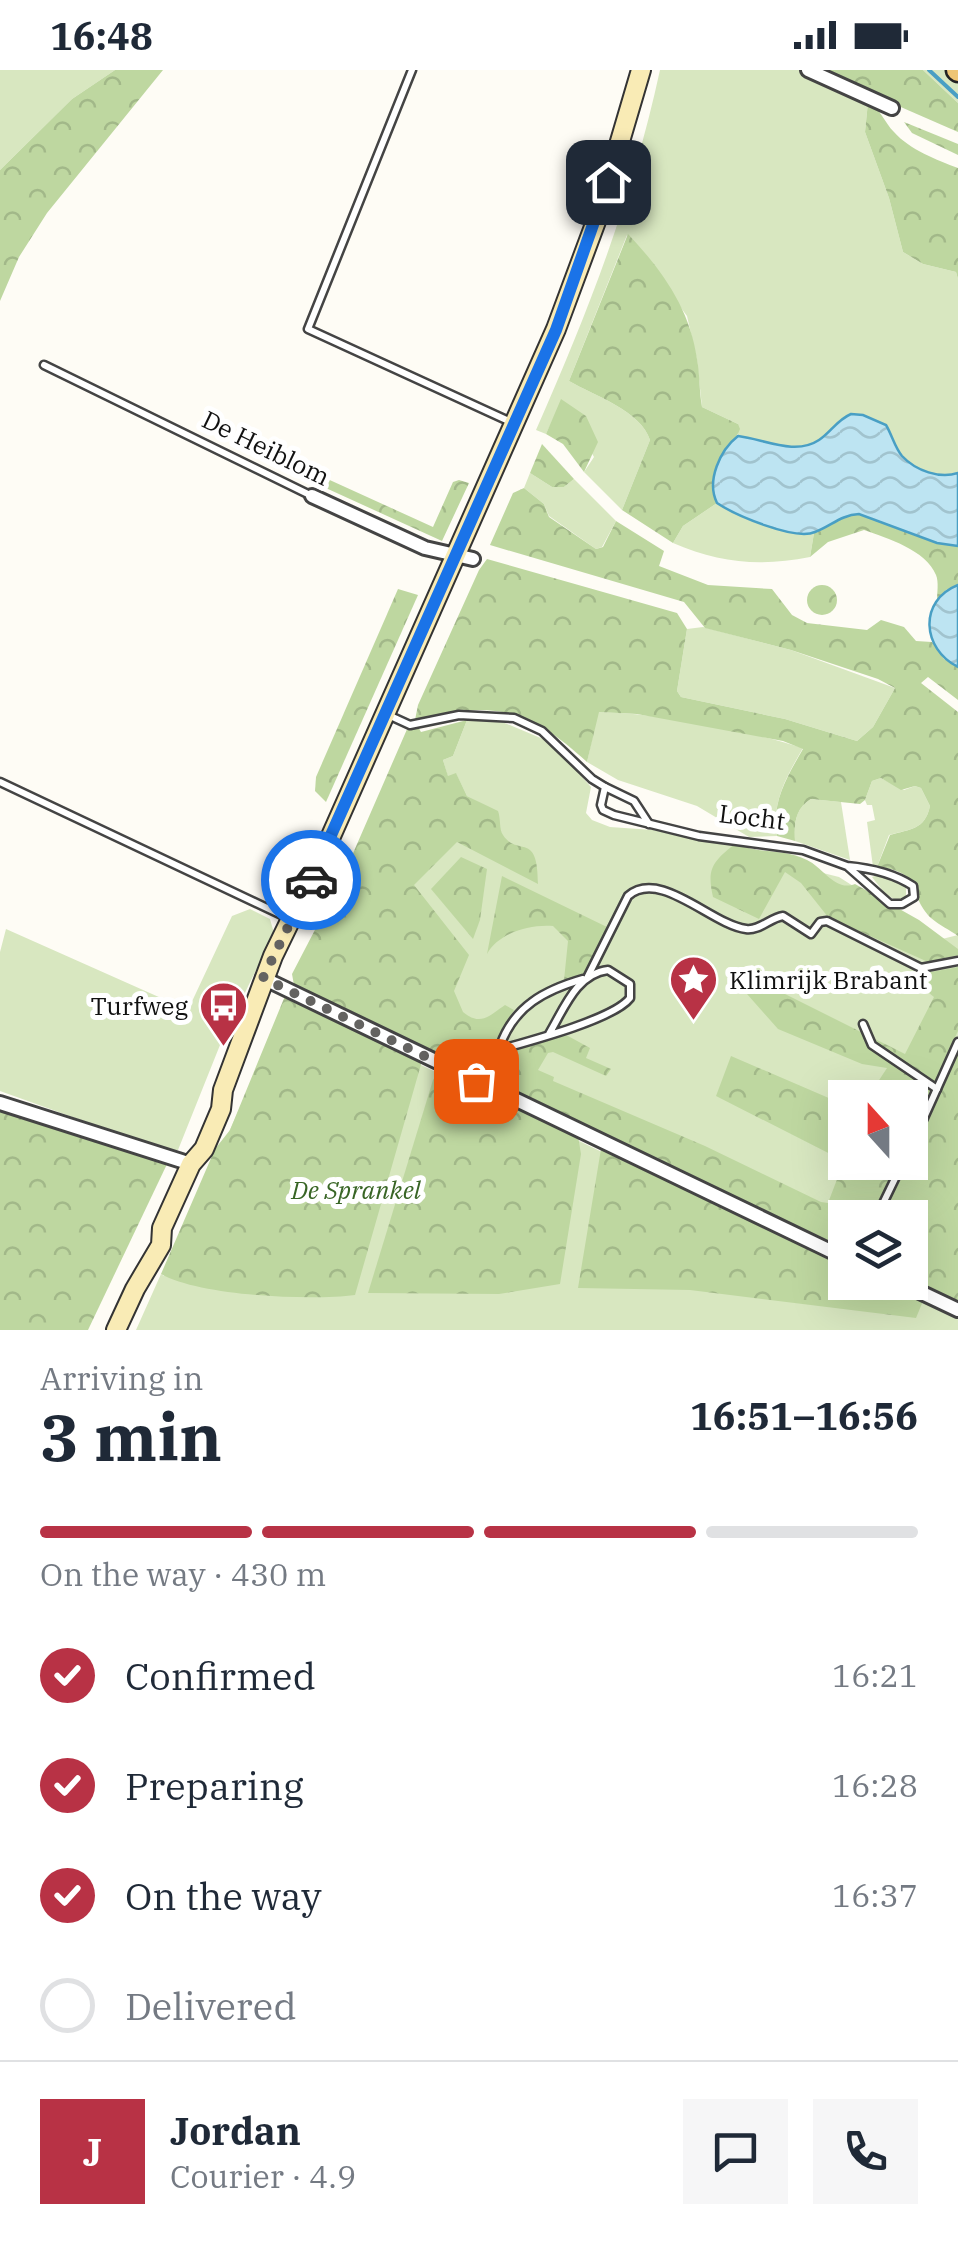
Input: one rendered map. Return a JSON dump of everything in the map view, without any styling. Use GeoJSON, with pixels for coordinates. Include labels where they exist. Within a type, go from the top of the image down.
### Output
{"type":"FeatureCollection","features":[{"type":"Feature","properties":{"kind":"street"},"geometry":{"type":"LineString","coordinates":[[116,1330],[135,1289],[146,1251],[162,1228],[191,1164],[200,1132],[224,1090],[263,978],[385,714],[465,557],[514,423],[574,284],[641,70]]}},
{"type":"Feature","properties":{"kind":"street"},"geometry":{"type":"LineString","coordinates":[[808,70],[892,108]]}},
{"type":"Feature","properties":{"kind":"street","name":"De Heiblom"},"geometry":{"type":"LineString","coordinates":[[312,496],[425,548],[465,557]]}},
{"type":"Feature","properties":{"kind":"street"},"geometry":{"type":"LineString","coordinates":[[263,978],[828,1250]]}},
{"type":"Feature","properties":{"kind":"street"},"geometry":{"type":"LineString","coordinates":[[0,1103],[191,1164]]}},
{"type":"Feature","properties":{"kind":"street"},"geometry":{"type":"LineString","coordinates":[[928,1296],[958,1310]]}},
{"type":"Feature","properties":{"kind":"lane"},"geometry":{"type":"LineString","coordinates":[[412,70],[308,329],[514,423]]}},
{"type":"Feature","properties":{"kind":"lane","name":"De Heiblom"},"geometry":{"type":"LineString","coordinates":[[44,365],[312,496]]}},
{"type":"Feature","properties":{"kind":"lane","name":"Locht"},"geometry":{"type":"LineString","coordinates":[[385,714],[410,725],[459,715],[514,718],[542,731],[592,779],[634,801],[649,824]]}},
{"type":"Feature","properties":{"kind":"lane"},"geometry":{"type":"LineString","coordinates":[[0,782],[292,920]]}},
{"type":"Feature","properties":{"kind":"lane","name":"Locht"},"geometry":{"type":"LineString","coordinates":[[605,787],[600,805],[603,810],[699,836],[803,850],[847,866],[869,868],[913,886],[914,897],[902,904],[890,904],[847,866]]}},
{"type":"Feature","properties":{"kind":"lane"},"geometry":{"type":"LineString","coordinates":[[549,1034],[586,977],[628,896],[636,889],[647,888],[684,900],[742,928],[757,928],[783,916],[811,934],[820,922],[827,921],[921,968],[958,961]]}},
{"type":"Feature","properties":{"kind":"lane"},"geometry":{"type":"LineString","coordinates":[[444,1065],[613,1013],[630,998],[630,984],[608,970],[542,994],[514,1019],[500,1047]]}},
{"type":"Feature","properties":{"kind":"lane"},"geometry":{"type":"LineString","coordinates":[[862,1024],[872,1045],[937,1088]]}},
{"type":"Feature","properties":{"kind":"lane"},"geometry":{"type":"LineString","coordinates":[[928,1108],[958,1042]]}},
{"type":"Feature","properties":{"kind":"green space"},"geometry":{"type":"Polygon","coordinates":[[[0,70],[115,70],[72,99],[0,170],[0,70]]]}},
{"type":"Feature","properties":{"kind":"green space"},"geometry":{"type":"Polygon","coordinates":[[[115,70],[163,70],[47,213],[19,257],[0,301],[0,170],[72,99],[115,70]]]}},
{"type":"Feature","properties":{"kind":"green space"},"geometry":{"type":"Polygon","coordinates":[[[660,70],[800,70],[868,102],[865,132],[903,252],[923,264],[956,272],[958,279],[958,473],[936,474],[914,466],[900,453],[886,425],[869,417],[847,418],[825,438],[802,448],[738,436],[738,424],[702,407],[687,316],[627,235],[569,381],[627,413],[650,440],[622,510],[584,472],[594,457],[562,400],[546,434],[536,430],[607,253],[636,164],[660,70]]]}},
{"type":"Feature","properties":{"kind":"green space"},"geometry":{"type":"Polygon","coordinates":[[[816,70],[923,70],[958,103],[958,132],[816,70]]]}},
{"type":"Feature","properties":{"kind":"green space"},"geometry":{"type":"Polygon","coordinates":[[[923,70],[952,70],[958,75],[958,103],[923,70]]]}},
{"type":"Feature","properties":{"kind":"green space"},"geometry":{"type":"Polygon","coordinates":[[[868,102],[908,144],[958,168],[958,279],[956,272],[923,264],[903,252],[865,132],[868,102]]]}},
{"type":"Feature","properties":{"kind":"green space"},"geometry":{"type":"Polygon","coordinates":[[[904,122],[958,144],[958,155],[912,133],[904,122]]]}},
{"type":"Feature","properties":{"kind":"green space"},"geometry":{"type":"Polygon","coordinates":[[[628,234],[663,276],[688,323],[702,407],[738,424],[740,429],[715,471],[713,491],[717,503],[683,526],[673,543],[622,510],[650,440],[645,430],[627,413],[569,381],[628,234]]]}},
{"type":"Feature","properties":{"kind":"green space"},"geometry":{"type":"Polygon","coordinates":[[[561,399],[586,416],[598,442],[584,472],[563,444],[546,434],[561,399]]]}},
{"type":"Feature","properties":{"kind":"green space"},"geometry":{"type":"Polygon","coordinates":[[[542,444],[574,479],[564,487],[552,487],[530,473],[542,444]]]}},
{"type":"Feature","properties":{"kind":"green space"},"geometry":{"type":"Polygon","coordinates":[[[266,451],[433,527],[453,482],[469,483],[442,541],[260,458],[266,451]]]}},
{"type":"Feature","properties":{"kind":"green space"},"geometry":{"type":"Polygon","coordinates":[[[530,473],[552,487],[564,487],[574,479],[616,521],[602,547],[596,549],[549,516],[544,504],[524,488],[530,473]]]}},
{"type":"Feature","properties":{"kind":"green space"},"geometry":{"type":"Polygon","coordinates":[[[524,488],[544,504],[549,517],[596,549],[603,547],[616,521],[664,551],[659,566],[708,585],[772,589],[792,615],[807,623],[867,630],[881,620],[904,627],[916,641],[932,642],[944,659],[958,667],[958,700],[928,677],[921,683],[958,712],[958,936],[923,909],[909,879],[877,867],[890,835],[916,827],[928,814],[930,806],[921,788],[901,790],[881,778],[872,781],[860,804],[811,799],[797,817],[795,841],[777,836],[776,812],[782,790],[803,749],[783,741],[637,714],[599,712],[587,762],[546,730],[508,713],[466,711],[415,720],[418,705],[487,559],[677,613],[687,629],[677,691],[681,697],[785,719],[857,741],[873,727],[895,688],[791,650],[705,628],[684,602],[490,545],[513,493],[524,488]]]}},
{"type":"Feature","properties":{"kind":"green space"},"geometry":{"type":"Polygon","coordinates":[[[717,503],[806,535],[814,533],[810,557],[740,561],[673,543],[683,526],[717,503]]]}},
{"type":"Feature","properties":{"kind":"green space"},"geometry":{"type":"Polygon","coordinates":[[[859,514],[937,543],[958,546],[958,585],[946,590],[937,601],[937,578],[924,559],[905,546],[864,530],[828,542],[810,557],[814,533],[847,515],[859,514]]]}},
{"type":"Feature","properties":{"kind":"green space"},"geometry":{"type":"Polygon","coordinates":[[[822,585],[832,590],[837,600],[832,610],[822,615],[812,610],[807,600],[812,590],[822,585]]]}},
{"type":"Feature","properties":{"kind":"green space"},"geometry":{"type":"Polygon","coordinates":[[[398,589],[418,595],[326,802],[315,791],[316,777],[398,589]]]}},
{"type":"Feature","properties":{"kind":"green space"},"geometry":{"type":"Polygon","coordinates":[[[703,627],[791,650],[895,688],[873,727],[857,741],[785,719],[681,697],[677,691],[687,629],[703,627]]]}},
{"type":"Feature","properties":{"kind":"green space"},"geometry":{"type":"Polygon","coordinates":[[[598,712],[702,724],[803,748],[778,801],[777,836],[749,837],[697,806],[618,780],[587,762],[598,712]]]}},
{"type":"Feature","properties":{"kind":"green space","name":"De Sprankel"},"geometry":{"type":"Polygon","coordinates":[[[493,718],[557,749],[591,787],[586,813],[592,820],[610,827],[736,843],[723,855],[763,858],[839,877],[938,940],[958,935],[958,1330],[136,1330],[288,1001],[828,1261],[828,1300],[928,1300],[928,1200],[828,1200],[828,1212],[636,1146],[448,1052],[323,938],[498,812],[467,796],[456,774],[448,777],[443,760],[453,756],[467,720],[493,718]]]}},
{"type":"Feature","properties":{"kind":"green space"},"geometry":{"type":"Polygon","coordinates":[[[467,720],[453,756],[443,760],[448,776],[456,773],[467,796],[498,811],[503,835],[535,857],[538,884],[457,842],[414,885],[469,955],[454,991],[463,1012],[480,1019],[505,1005],[514,1010],[493,1046],[450,1059],[294,985],[292,974],[344,874],[408,727],[417,725],[421,732],[467,720]]]}},
{"type":"Feature","properties":{"kind":"green space"},"geometry":{"type":"Polygon","coordinates":[[[881,778],[904,790],[921,788],[930,806],[920,824],[889,835],[877,867],[873,867],[867,822],[875,820],[872,805],[865,800],[872,781],[881,778]]]}},
{"type":"Feature","properties":{"kind":"green space"},"geometry":{"type":"Polygon","coordinates":[[[811,799],[841,802],[850,860],[795,841],[797,817],[811,799]]]}},
{"type":"Feature","properties":{"kind":"green space"},"geometry":{"type":"Polygon","coordinates":[[[736,843],[798,856],[841,885],[855,884],[919,920],[958,949],[958,955],[928,962],[828,917],[801,883],[785,872],[759,919],[713,897],[711,871],[736,843]]]}},
{"type":"Feature","properties":{"kind":"green space"},"geometry":{"type":"Polygon","coordinates":[[[461,857],[487,869],[480,920],[473,939],[431,889],[461,857]]]}},
{"type":"Feature","properties":{"kind":"green space"},"geometry":{"type":"Polygon","coordinates":[[[877,875],[906,885],[906,898],[898,901],[886,895],[872,877],[877,875]]]}},
{"type":"Feature","properties":{"kind":"green space"},"geometry":{"type":"Polygon","coordinates":[[[502,876],[607,927],[584,976],[564,980],[568,941],[553,926],[516,931],[499,940],[487,954],[502,876]]]}},
{"type":"Feature","properties":{"kind":"green space"},"geometry":{"type":"Polygon","coordinates":[[[250,909],[270,919],[274,933],[222,1040],[178,1150],[170,1152],[0,1091],[0,952],[6,929],[188,1010],[232,916],[250,909]]]}},
{"type":"Feature","properties":{"kind":"green space"},"geometry":{"type":"Polygon","coordinates":[[[958,967],[958,1031],[928,1096],[928,1080],[879,1080],[887,1068],[862,1064],[778,1029],[747,994],[751,977],[905,1054],[934,997],[919,985],[926,973],[958,967]]]}},
{"type":"Feature","properties":{"kind":"green space","name":"De Sprankel"},"geometry":{"type":"Polygon","coordinates":[[[285,996],[422,1061],[355,1295],[311,1297],[228,1292],[161,1274],[215,1149],[230,1130],[285,996]]]}},
{"type":"Feature","properties":{"kind":"green space"},"geometry":{"type":"Polygon","coordinates":[[[555,1035],[568,1036],[590,1048],[586,1058],[611,1069],[606,1076],[553,1052],[548,1053],[538,1070],[554,1077],[553,1081],[828,1203],[828,1241],[462,1065],[555,1035]]]}},
{"type":"Feature","properties":{"kind":"green space"},"geometry":{"type":"Polygon","coordinates":[[[958,1054],[958,1302],[928,1288],[928,1200],[890,1200],[901,1180],[928,1180],[928,1122],[958,1054]]]}},
{"type":"Feature","properties":{"kind":"green space"},"geometry":{"type":"Polygon","coordinates":[[[731,1056],[828,1098],[828,1153],[716,1096],[731,1056]]]}},
{"type":"Feature","properties":{"kind":"green space"},"geometry":{"type":"Polygon","coordinates":[[[440,1070],[578,1136],[581,1154],[560,1284],[499,1294],[368,1293],[433,1080],[440,1070]]]}},
{"type":"Feature","properties":{"kind":"green space"},"geometry":{"type":"Polygon","coordinates":[[[0,1109],[168,1162],[88,1330],[0,1330],[0,1109]]]}},
{"type":"Feature","properties":{"kind":"green space"},"geometry":{"type":"Polygon","coordinates":[[[601,1149],[828,1256],[828,1300],[923,1301],[916,1318],[690,1290],[578,1288],[601,1149]]]}},
{"type":"Feature","properties":{"kind":"green space"},"geometry":{"type":"Polygon","coordinates":[[[837,1180],[889,1180],[879,1200],[829,1200],[837,1180]]]}},
{"type":"Feature","properties":{"kind":"water"},"geometry":{"type":"Polygon","coordinates":[[[851,414],[886,425],[900,453],[914,466],[936,474],[958,473],[958,546],[937,543],[859,514],[815,532],[794,533],[751,520],[717,503],[714,476],[726,449],[738,436],[800,447],[819,440],[851,414]]]}},
{"type":"Feature","properties":{"kind":"water"},"geometry":{"type":"Polygon","coordinates":[[[958,585],[958,667],[937,649],[929,625],[936,602],[958,585]]]}},
{"type":"Feature","properties":{"kind":"waterway"},"geometry":{"type":"LineString","coordinates":[[929,70],[958,97]]}},
{"type":"Feature","properties":{"kind":"way so far"},"geometry":{"type":"LineString","coordinates":[[311,880],[263,978],[476,1081]]}},
{"type":"Feature","properties":{"kind":"place","name":"Klimrijk Brabant"},"geometry":{"type":"Point","coordinates":[694,1022]}},
{"type":"Feature","properties":{"kind":"place","name":"Turfweg"},"geometry":{"type":"Point","coordinates":[223,1048]}},
{"type":"Feature","properties":{"kind":"route"},"geometry":{"type":"LineString","coordinates":[[311,880],[556,330],[608,182]]}}]}
